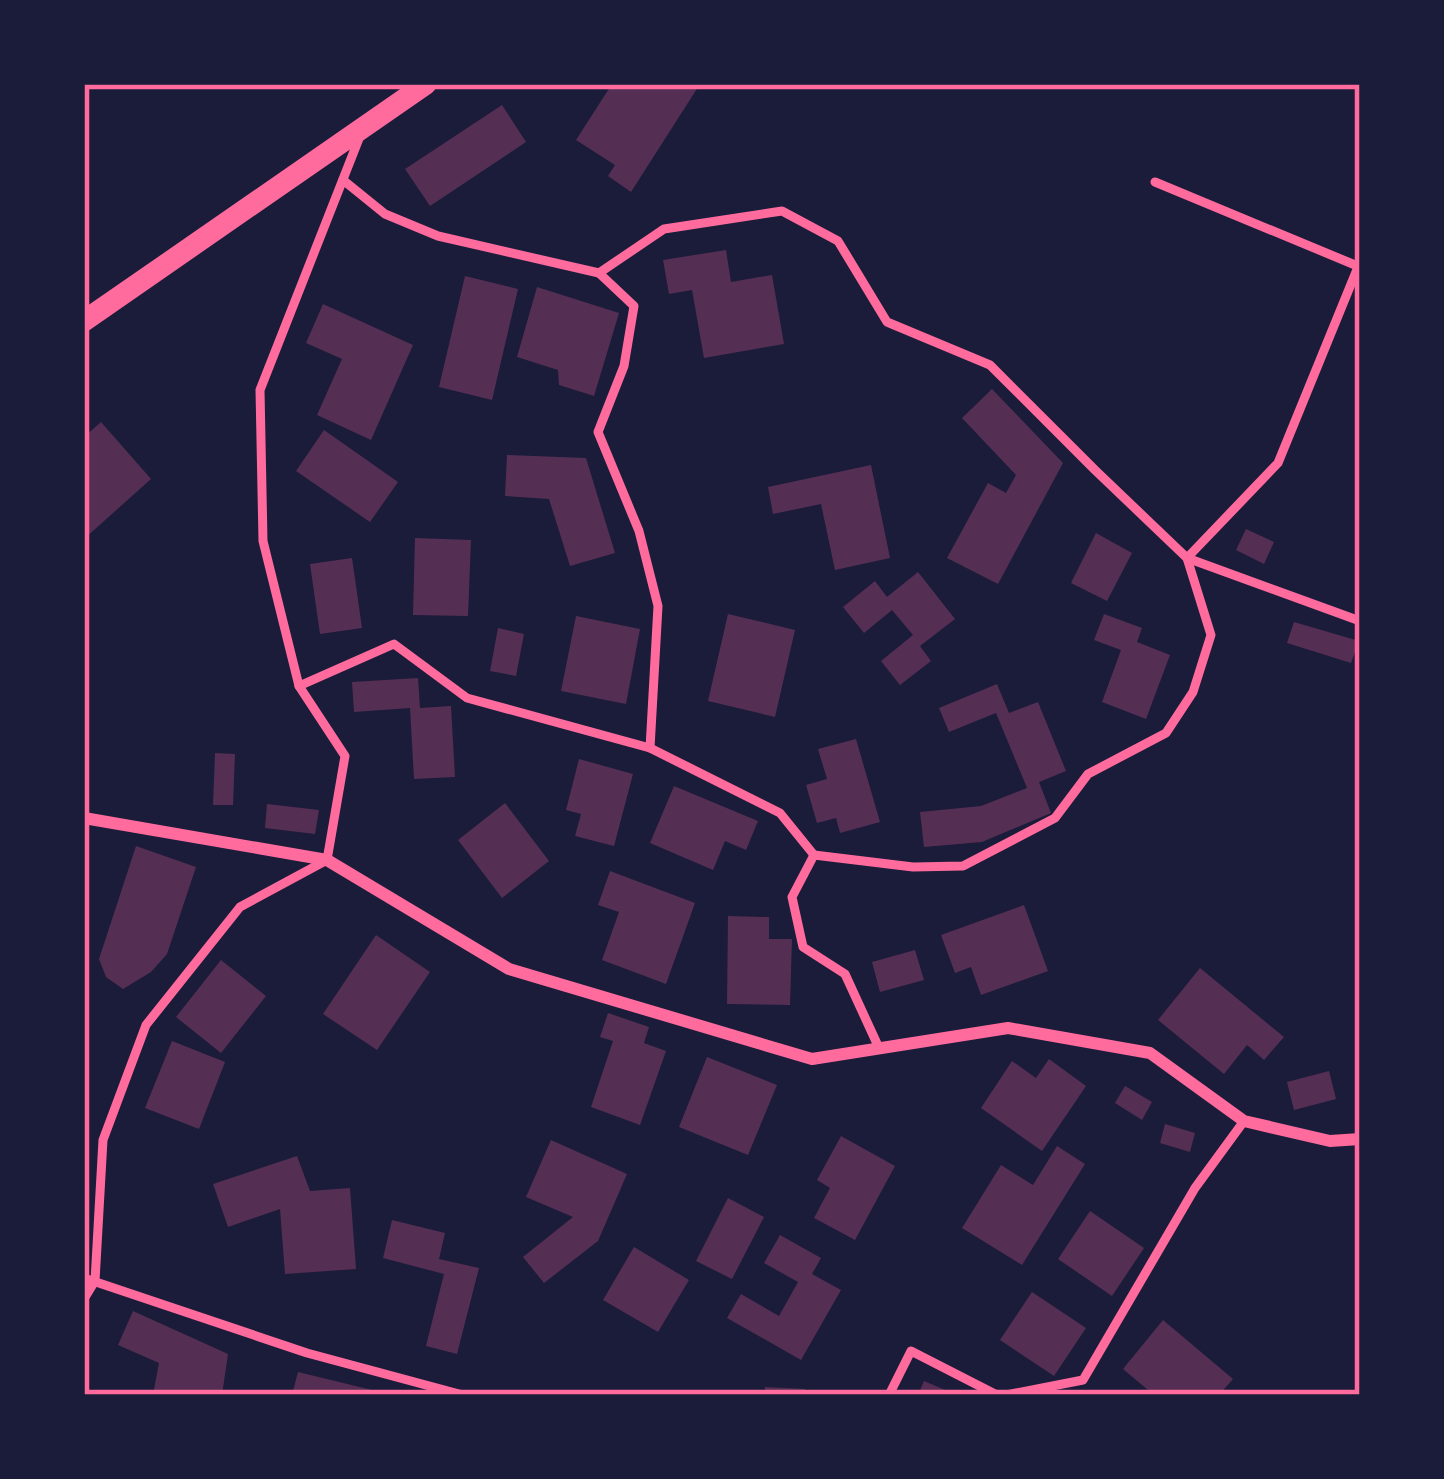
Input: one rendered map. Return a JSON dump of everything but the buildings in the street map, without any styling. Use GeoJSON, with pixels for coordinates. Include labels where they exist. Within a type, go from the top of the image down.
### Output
{"type":"FeatureCollection","features":[{"type":"Feature","properties":{"kind":"street"},"geometry":{"type":"LineString","coordinates":[[84,321],[426,84]]}},
{"type":"Feature","properties":{"kind":"street"},"geometry":{"type":"LineString","coordinates":[[84,818],[327,860],[509,969],[812,1059],[1008,1028],[1150,1053],[1244,1121],[1330,1142],[1360,1138]]}},
{"type":"Feature","properties":{"kind":"lane"},"geometry":{"type":"LineString","coordinates":[[84,1299],[103,1140],[146,1025],[240,907],[327,860],[345,756],[298,686],[263,541],[260,390],[362,131]]}},
{"type":"Feature","properties":{"kind":"lane"},"geometry":{"type":"LineString","coordinates":[[343,180],[385,214],[438,236],[599,272],[634,306],[624,366],[598,431],[639,532],[658,606],[650,748]]}},
{"type":"Feature","properties":{"kind":"lane"},"geometry":{"type":"LineString","coordinates":[[1154,182],[1359,267],[1277,463],[1187,558]]}},
{"type":"Feature","properties":{"kind":"lane"},"geometry":{"type":"LineString","coordinates":[[599,272],[664,229],[782,211],[838,241],[887,322],[990,365],[1187,558],[1360,621]]}},
{"type":"Feature","properties":{"kind":"lane"},"geometry":{"type":"LineString","coordinates":[[298,686],[394,644],[467,698],[650,748],[780,813],[814,855],[914,867],[963,866],[1055,818],[1088,774],[1166,733],[1193,692],[1210,635],[1187,558]]}},
{"type":"Feature","properties":{"kind":"lane"},"geometry":{"type":"LineString","coordinates":[[814,855],[792,897],[803,947],[845,974],[879,1048]]}},
{"type":"Feature","properties":{"kind":"lane"},"geometry":{"type":"LineString","coordinates":[[1006,1395],[1083,1380],[1195,1189],[1244,1121]]}},
{"type":"Feature","properties":{"kind":"lane"},"geometry":{"type":"LineString","coordinates":[[89,1279],[307,1353],[463,1395]]}},
{"type":"Feature","properties":{"kind":"lane"},"geometry":{"type":"LineString","coordinates":[[889,1395],[911,1351],[997,1395]]}}]}
